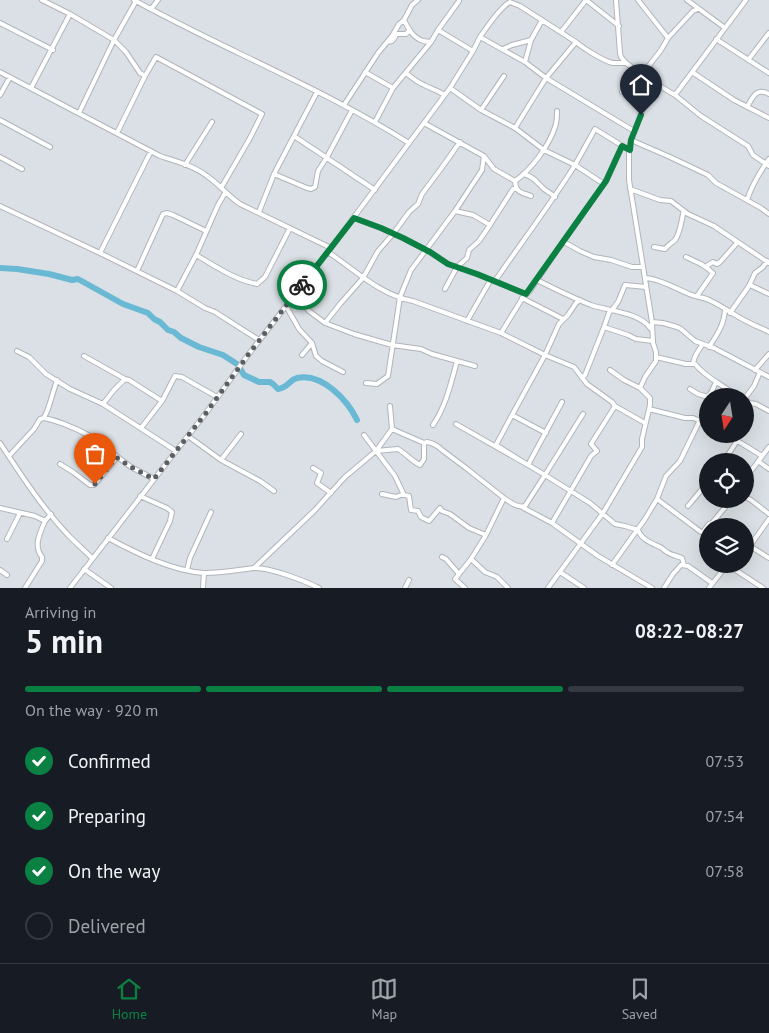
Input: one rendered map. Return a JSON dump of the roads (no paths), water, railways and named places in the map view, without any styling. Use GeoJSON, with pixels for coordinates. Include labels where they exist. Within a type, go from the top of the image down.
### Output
{"type":"FeatureCollection","features":[{"type":"Feature","properties":{"kind":"street"},"geometry":{"type":"LineString","coordinates":[[42,0],[114,40],[126,52],[140,73],[145,76]]}},
{"type":"Feature","properties":{"kind":"street"},"geometry":{"type":"LineString","coordinates":[[151,9],[158,0]]}},
{"type":"Feature","properties":{"kind":"street"},"geometry":{"type":"LineString","coordinates":[[344,106],[364,72],[399,24],[404,20],[412,5],[418,0]]}},
{"type":"Feature","properties":{"kind":"street"},"geometry":{"type":"LineString","coordinates":[[561,32],[586,0],[619,26]]}},
{"type":"Feature","properties":{"kind":"street"},"geometry":{"type":"LineString","coordinates":[[616,0],[621,58],[626,63],[644,72],[653,82],[675,95],[701,116],[748,146],[753,155],[767,165]]}},
{"type":"Feature","properties":{"kind":"street"},"geometry":{"type":"LineString","coordinates":[[638,0],[668,38]]}},
{"type":"Feature","properties":{"kind":"street"},"geometry":{"type":"LineString","coordinates":[[686,0],[725,28]]}},
{"type":"Feature","properties":{"kind":"street"},"geometry":{"type":"LineString","coordinates":[[675,95],[746,0]]}},
{"type":"Feature","properties":{"kind":"street"},"geometry":{"type":"LineString","coordinates":[[79,113],[135,1],[352,110],[410,143]]}},
{"type":"Feature","properties":{"kind":"street"},"geometry":{"type":"LineString","coordinates":[[375,122],[393,88],[431,42],[459,1]]}},
{"type":"Feature","properties":{"kind":"street"},"geometry":{"type":"LineString","coordinates":[[70,588],[375,190],[450,88],[489,24],[507,3],[510,2],[520,6],[583,48],[605,60],[614,63],[626,63]]}},
{"type":"Feature","properties":{"kind":"street"},"geometry":{"type":"LineString","coordinates":[[644,72],[668,38],[693,11],[698,9]]}},
{"type":"Feature","properties":{"kind":"street"},"geometry":{"type":"LineString","coordinates":[[31,88],[53,50],[70,14]]}},
{"type":"Feature","properties":{"kind":"street"},"geometry":{"type":"LineString","coordinates":[[404,20],[409,31],[423,41],[431,42]]}},
{"type":"Feature","properties":{"kind":"street"},"geometry":{"type":"LineString","coordinates":[[525,62],[531,40],[542,20]]}},
{"type":"Feature","properties":{"kind":"street"},"geometry":{"type":"LineString","coordinates":[[0,22],[53,50]]}},
{"type":"Feature","properties":{"kind":"street"},"geometry":{"type":"LineString","coordinates":[[438,30],[473,51]]}},
{"type":"Feature","properties":{"kind":"street"},"geometry":{"type":"LineString","coordinates":[[387,42],[392,41],[396,34],[406,34],[409,31]]}},
{"type":"Feature","properties":{"kind":"street"},"geometry":{"type":"LineString","coordinates":[[748,60],[769,33]]}},
{"type":"Feature","properties":{"kind":"street"},"geometry":{"type":"LineString","coordinates":[[480,37],[525,62],[546,78],[634,131]]}},
{"type":"Feature","properties":{"kind":"street"},"geometry":{"type":"LineString","coordinates":[[716,39],[769,73]]}},
{"type":"Feature","properties":{"kind":"street"},"geometry":{"type":"LineString","coordinates":[[503,49],[531,40]]}},
{"type":"Feature","properties":{"kind":"street"},"geometry":{"type":"LineString","coordinates":[[515,128],[546,78],[576,42]]}},
{"type":"Feature","properties":{"kind":"street"},"geometry":{"type":"LineString","coordinates":[[117,133],[156,57],[262,114],[221,188]]}},
{"type":"Feature","properties":{"kind":"street"},"geometry":{"type":"LineString","coordinates":[[622,92],[638,70]]}},
{"type":"Feature","properties":{"kind":"street"},"geometry":{"type":"LineString","coordinates":[[0,72],[160,156],[185,164],[206,175],[240,204],[259,212],[330,250],[363,278],[400,297],[501,333],[574,367],[588,386],[615,406],[645,423]]}},
{"type":"Feature","properties":{"kind":"street"},"geometry":{"type":"LineString","coordinates":[[364,72],[393,88]]}},
{"type":"Feature","properties":{"kind":"street"},"geometry":{"type":"LineString","coordinates":[[692,72],[734,100],[769,118]]}},
{"type":"Feature","properties":{"kind":"street"},"geometry":{"type":"LineString","coordinates":[[406,73],[416,81],[438,90],[444,95]]}},
{"type":"Feature","properties":{"kind":"street"},"geometry":{"type":"LineString","coordinates":[[481,110],[504,76]]}},
{"type":"Feature","properties":{"kind":"street"},"geometry":{"type":"LineString","coordinates":[[0,95],[10,77]]}},
{"type":"Feature","properties":{"kind":"street"},"geometry":{"type":"LineString","coordinates":[[640,388],[656,361],[656,352],[630,189],[630,150],[634,131],[653,82]]}},
{"type":"Feature","properties":{"kind":"street"},"geometry":{"type":"LineString","coordinates":[[450,88],[481,110],[515,128],[544,150],[575,165],[604,184]]}},
{"type":"Feature","properties":{"kind":"street"},"geometry":{"type":"LineString","coordinates":[[747,106],[754,95],[760,91],[769,94]]}},
{"type":"Feature","properties":{"kind":"street"},"geometry":{"type":"LineString","coordinates":[[259,212],[274,174],[317,92]]}},
{"type":"Feature","properties":{"kind":"street"},"geometry":{"type":"LineString","coordinates":[[274,174],[311,189],[315,187],[318,171],[352,110]]}},
{"type":"Feature","properties":{"kind":"street"},"geometry":{"type":"LineString","coordinates":[[515,181],[526,172],[544,150],[555,127],[557,111]]}},
{"type":"Feature","properties":{"kind":"street"},"geometry":{"type":"LineString","coordinates":[[0,120],[50,147]]}},
{"type":"Feature","properties":{"kind":"street"},"geometry":{"type":"LineString","coordinates":[[185,164],[212,122]]}},
{"type":"Feature","properties":{"kind":"street"},"geometry":{"type":"LineString","coordinates":[[424,123],[484,156],[494,170],[515,181]]}},
{"type":"Feature","properties":{"kind":"street"},"geometry":{"type":"LineString","coordinates":[[467,321],[490,281],[495,281],[555,197],[595,129],[630,150]]}},
{"type":"Feature","properties":{"kind":"street"},"geometry":{"type":"LineString","coordinates":[[294,136],[375,190]]}},
{"type":"Feature","properties":{"kind":"street"},"geometry":{"type":"LineString","coordinates":[[631,140],[708,175],[716,183],[769,214]]}},
{"type":"Feature","properties":{"kind":"street"},"geometry":{"type":"LineString","coordinates":[[326,324],[340,304],[363,278],[378,251],[409,212],[418,204],[422,194],[460,142]]}},
{"type":"Feature","properties":{"kind":"street"},"geometry":{"type":"LineString","coordinates":[[501,333],[523,296],[529,292],[538,280],[604,184],[622,146]]}},
{"type":"Feature","properties":{"kind":"street"},"geometry":{"type":"LineString","coordinates":[[100,253],[151,151]]}},
{"type":"Feature","properties":{"kind":"street"},"geometry":{"type":"LineString","coordinates":[[366,383],[377,384],[388,376],[400,297],[411,270],[455,211],[482,170],[484,156]]}},
{"type":"Feature","properties":{"kind":"street"},"geometry":{"type":"LineString","coordinates":[[0,157],[22,169]]}},
{"type":"Feature","properties":{"kind":"street"},"geometry":{"type":"LineString","coordinates":[[747,200],[751,187],[767,165],[769,159]]}},
{"type":"Feature","properties":{"kind":"street"},"geometry":{"type":"LineString","coordinates":[[523,174],[536,180],[555,197]]}},
{"type":"Feature","properties":{"kind":"street"},"geometry":{"type":"LineString","coordinates":[[515,181],[516,188],[531,196]]}},
{"type":"Feature","properties":{"kind":"street"},"geometry":{"type":"LineString","coordinates":[[445,288],[457,267],[467,258],[470,250],[479,241],[513,189],[516,188]]}},
{"type":"Feature","properties":{"kind":"street"},"geometry":{"type":"LineString","coordinates":[[630,189],[660,200],[670,201],[688,214],[714,226],[768,262],[755,273],[750,284],[730,313]]}},
{"type":"Feature","properties":{"kind":"street"},"geometry":{"type":"LineString","coordinates":[[177,291],[225,193]]}},
{"type":"Feature","properties":{"kind":"street"},"geometry":{"type":"LineString","coordinates":[[0,206],[177,291],[260,340]]}},
{"type":"Feature","properties":{"kind":"street"},"geometry":{"type":"LineString","coordinates":[[455,211],[473,216],[490,225]]}},
{"type":"Feature","properties":{"kind":"street"},"geometry":{"type":"LineString","coordinates":[[654,247],[665,249],[673,242],[682,225],[684,211]]}},
{"type":"Feature","properties":{"kind":"street"},"geometry":{"type":"LineString","coordinates":[[137,271],[163,214],[173,215],[206,231]]}},
{"type":"Feature","properties":{"kind":"street"},"geometry":{"type":"LineString","coordinates":[[354,218],[403,238],[448,264],[495,281],[563,319]]}},
{"type":"Feature","properties":{"kind":"street"},"geometry":{"type":"LineString","coordinates":[[196,255],[234,276],[257,284],[265,277],[290,228]]}},
{"type":"Feature","properties":{"kind":"street"},"geometry":{"type":"LineString","coordinates":[[564,242],[594,257],[643,267]]}},
{"type":"Feature","properties":{"kind":"street"},"geometry":{"type":"LineString","coordinates":[[706,268],[712,262],[717,264],[720,262],[737,243]]}},
{"type":"Feature","properties":{"kind":"street"},"geometry":{"type":"LineString","coordinates":[[686,257],[713,272],[697,296]]}},
{"type":"Feature","properties":{"kind":"street"},"geometry":{"type":"LineString","coordinates":[[645,278],[654,279],[701,296],[769,332]]}},
{"type":"Feature","properties":{"kind":"street"},"geometry":{"type":"LineString","coordinates":[[538,280],[596,307],[628,314],[640,319],[650,326],[652,330]]}},
{"type":"Feature","properties":{"kind":"street"},"geometry":{"type":"LineString","coordinates":[[750,284],[769,294]]}},
{"type":"Feature","properties":{"kind":"street"},"geometry":{"type":"LineString","coordinates":[[582,378],[585,375],[611,310],[618,302],[625,285],[646,287]]}},
{"type":"Feature","properties":{"kind":"street"},"geometry":{"type":"LineString","coordinates":[[295,294],[309,311],[326,324],[392,345],[421,349],[475,366]]}},
{"type":"Feature","properties":{"kind":"street"},"geometry":{"type":"LineString","coordinates":[[528,465],[496,445],[552,342],[556,330],[580,300]]}},
{"type":"Feature","properties":{"kind":"street"},"geometry":{"type":"LineString","coordinates":[[286,306],[299,329],[312,343],[316,356],[343,372]]}},
{"type":"Feature","properties":{"kind":"street"},"geometry":{"type":"LineString","coordinates":[[709,347],[720,332],[726,310]]}},
{"type":"Feature","properties":{"kind":"street"},"geometry":{"type":"LineString","coordinates":[[640,319],[652,320],[677,327],[695,342],[769,377]]}},
{"type":"Feature","properties":{"kind":"street"},"geometry":{"type":"LineString","coordinates":[[604,327],[636,339],[653,341]]}},
{"type":"Feature","properties":{"kind":"street"},"geometry":{"type":"LineString","coordinates":[[302,355],[312,343]]}},
{"type":"Feature","properties":{"kind":"street"},"geometry":{"type":"LineString","coordinates":[[693,364],[693,358],[702,345]]}},
{"type":"Feature","properties":{"kind":"street"},"geometry":{"type":"LineString","coordinates":[[16,351],[30,357],[40,369],[70,389],[103,404],[176,451]]}},
{"type":"Feature","properties":{"kind":"street"},"geometry":{"type":"LineString","coordinates":[[755,370],[769,354]]}},
{"type":"Feature","properties":{"kind":"street"},"geometry":{"type":"LineString","coordinates":[[84,356],[129,380],[162,401]]}},
{"type":"Feature","properties":{"kind":"street"},"geometry":{"type":"LineString","coordinates":[[656,357],[677,363],[695,364],[700,370],[725,388]]}},
{"type":"Feature","properties":{"kind":"street"},"geometry":{"type":"LineString","coordinates":[[433,425],[440,414],[446,398],[457,361]]}},
{"type":"Feature","properties":{"kind":"street"},"geometry":{"type":"LineString","coordinates":[[548,588],[603,513],[642,447],[650,398],[640,388],[610,370]]}},
{"type":"Feature","properties":{"kind":"street"},"geometry":{"type":"LineString","coordinates":[[753,388],[760,372]]}},
{"type":"Feature","properties":{"kind":"street"},"geometry":{"type":"LineString","coordinates":[[141,428],[162,401],[176,376],[217,397]]}},
{"type":"Feature","properties":{"kind":"street"},"geometry":{"type":"LineString","coordinates":[[103,404],[125,379]]}},
{"type":"Feature","properties":{"kind":"street"},"geometry":{"type":"LineString","coordinates":[[0,455],[7,454],[44,418],[57,380]]}},
{"type":"Feature","properties":{"kind":"street"},"geometry":{"type":"LineString","coordinates":[[713,388],[716,382]]}},
{"type":"Feature","properties":{"kind":"street"},"geometry":{"type":"LineString","coordinates":[[690,389],[699,394]]}},
{"type":"Feature","properties":{"kind":"street"},"geometry":{"type":"LineString","coordinates":[[528,465],[562,402]]}},
{"type":"Feature","properties":{"kind":"street"},"geometry":{"type":"LineString","coordinates":[[754,404],[769,411]]}},
{"type":"Feature","properties":{"kind":"street"},"geometry":{"type":"LineString","coordinates":[[254,568],[345,477],[376,452],[392,429],[390,406]]}},
{"type":"Feature","properties":{"kind":"street"},"geometry":{"type":"LineString","coordinates":[[552,523],[591,456],[597,451],[591,444],[615,406]]}},
{"type":"Feature","properties":{"kind":"street"},"geometry":{"type":"LineString","coordinates":[[649,408],[685,418],[699,420]]}},
{"type":"Feature","properties":{"kind":"street"},"geometry":{"type":"LineString","coordinates":[[522,507],[526,505],[583,414]]}},
{"type":"Feature","properties":{"kind":"street"},"geometry":{"type":"LineString","coordinates":[[512,415],[546,433]]}},
{"type":"Feature","properties":{"kind":"street"},"geometry":{"type":"LineString","coordinates":[[44,418],[66,424],[90,436],[116,457],[154,479]]}},
{"type":"Feature","properties":{"kind":"street"},"geometry":{"type":"LineString","coordinates":[[612,565],[638,530],[657,499],[666,476],[680,462],[699,422]]}},
{"type":"Feature","properties":{"kind":"street"},"geometry":{"type":"LineString","coordinates":[[456,424],[545,475],[603,513],[615,524],[638,530],[640,535],[653,545],[682,558],[684,565]]}},
{"type":"Feature","properties":{"kind":"street"},"geometry":{"type":"LineString","coordinates":[[392,429],[424,444],[427,442],[436,444],[504,498],[516,506],[522,507],[552,523],[598,556],[652,588]]}},
{"type":"Feature","properties":{"kind":"street"},"geometry":{"type":"LineString","coordinates":[[221,460],[241,434]]}},
{"type":"Feature","properties":{"kind":"street"},"geometry":{"type":"LineString","coordinates":[[364,435],[385,461],[404,495]]}},
{"type":"Feature","properties":{"kind":"street"},"geometry":{"type":"LineString","coordinates":[[188,436],[221,460],[260,481],[274,491]]}},
{"type":"Feature","properties":{"kind":"street"},"geometry":{"type":"LineString","coordinates":[[0,443],[28,485],[51,514],[92,558]]}},
{"type":"Feature","properties":{"kind":"street"},"geometry":{"type":"LineString","coordinates":[[741,443],[762,456]]}},
{"type":"Feature","properties":{"kind":"street"},"geometry":{"type":"LineString","coordinates":[[376,452],[398,449],[420,465],[424,459],[424,444]]}},
{"type":"Feature","properties":{"kind":"street"},"geometry":{"type":"LineString","coordinates":[[754,467],[769,447]]}},
{"type":"Feature","properties":{"kind":"street"},"geometry":{"type":"LineString","coordinates":[[60,464],[90,485],[94,485],[116,457]]}},
{"type":"Feature","properties":{"kind":"street"},"geometry":{"type":"LineString","coordinates":[[758,461],[769,469]]}},
{"type":"Feature","properties":{"kind":"street"},"geometry":{"type":"LineString","coordinates":[[313,468],[321,473],[317,483],[331,493]]}},
{"type":"Feature","properties":{"kind":"street"},"geometry":{"type":"LineString","coordinates":[[688,506],[699,493]]}},
{"type":"Feature","properties":{"kind":"street"},"geometry":{"type":"LineString","coordinates":[[382,494],[396,498],[401,495],[409,496],[411,510],[418,512],[421,517],[429,521],[440,508],[469,528],[486,535]]}},
{"type":"Feature","properties":{"kind":"street"},"geometry":{"type":"LineString","coordinates":[[140,496],[172,512],[170,521],[152,560]]}},
{"type":"Feature","properties":{"kind":"street"},"geometry":{"type":"LineString","coordinates":[[465,588],[454,579],[471,559],[486,535],[504,498]]}},
{"type":"Feature","properties":{"kind":"street"},"geometry":{"type":"LineString","coordinates":[[657,499],[699,530]]}},
{"type":"Feature","properties":{"kind":"street"},"geometry":{"type":"LineString","coordinates":[[754,502],[769,514]]}},
{"type":"Feature","properties":{"kind":"street"},"geometry":{"type":"LineString","coordinates":[[0,508],[35,516],[44,521]]}},
{"type":"Feature","properties":{"kind":"street"},"geometry":{"type":"LineString","coordinates":[[187,570],[190,558],[210,512]]}},
{"type":"Feature","properties":{"kind":"street"},"geometry":{"type":"LineString","coordinates":[[7,539],[20,513]]}},
{"type":"Feature","properties":{"kind":"street"},"geometry":{"type":"LineString","coordinates":[[25,588],[42,561],[42,557],[38,553],[39,534],[44,521],[51,514]]}},
{"type":"Feature","properties":{"kind":"street"},"geometry":{"type":"LineString","coordinates":[[754,537],[769,519]]}},
{"type":"Feature","properties":{"kind":"street"},"geometry":{"type":"LineString","coordinates":[[108,538],[152,560],[187,570],[204,573],[254,568],[293,577],[319,588]]}},
{"type":"Feature","properties":{"kind":"street"},"geometry":{"type":"LineString","coordinates":[[754,549],[769,558]]}},
{"type":"Feature","properties":{"kind":"street"},"geometry":{"type":"LineString","coordinates":[[442,557],[459,574]]}},
{"type":"Feature","properties":{"kind":"street"},"geometry":{"type":"LineString","coordinates":[[471,559],[485,572],[508,588]]}},
{"type":"Feature","properties":{"kind":"street"},"geometry":{"type":"LineString","coordinates":[[664,588],[681,565],[688,566],[712,583]]}},
{"type":"Feature","properties":{"kind":"street"},"geometry":{"type":"LineString","coordinates":[[0,570],[8,575]]}},
{"type":"Feature","properties":{"kind":"street"},"geometry":{"type":"LineString","coordinates":[[84,570],[111,588]]}},
{"type":"Feature","properties":{"kind":"street"},"geometry":{"type":"LineString","coordinates":[[560,572],[584,588]]}},
{"type":"Feature","properties":{"kind":"street"},"geometry":{"type":"LineString","coordinates":[[203,588],[204,573]]}},
{"type":"Feature","properties":{"kind":"street"},"geometry":{"type":"LineString","coordinates":[[709,588],[721,573]]}},
{"type":"Feature","properties":{"kind":"street"},"geometry":{"type":"LineString","coordinates":[[740,573],[763,588]]}},
{"type":"Feature","properties":{"kind":"street"},"geometry":{"type":"LineString","coordinates":[[405,588],[409,580]]}},
{"type":"Feature","properties":{"kind":"waterway"},"geometry":{"type":"LineString","coordinates":[[0,268],[49,274],[72,280],[78,279],[123,304],[148,313],[181,338],[199,347],[223,355],[237,364]]}},
{"type":"Feature","properties":{"kind":"waterway"},"geometry":{"type":"LineString","coordinates":[[241,370],[244,375],[259,382],[270,382],[278,389],[297,378],[316,379],[341,397],[357,420]]}}]}
